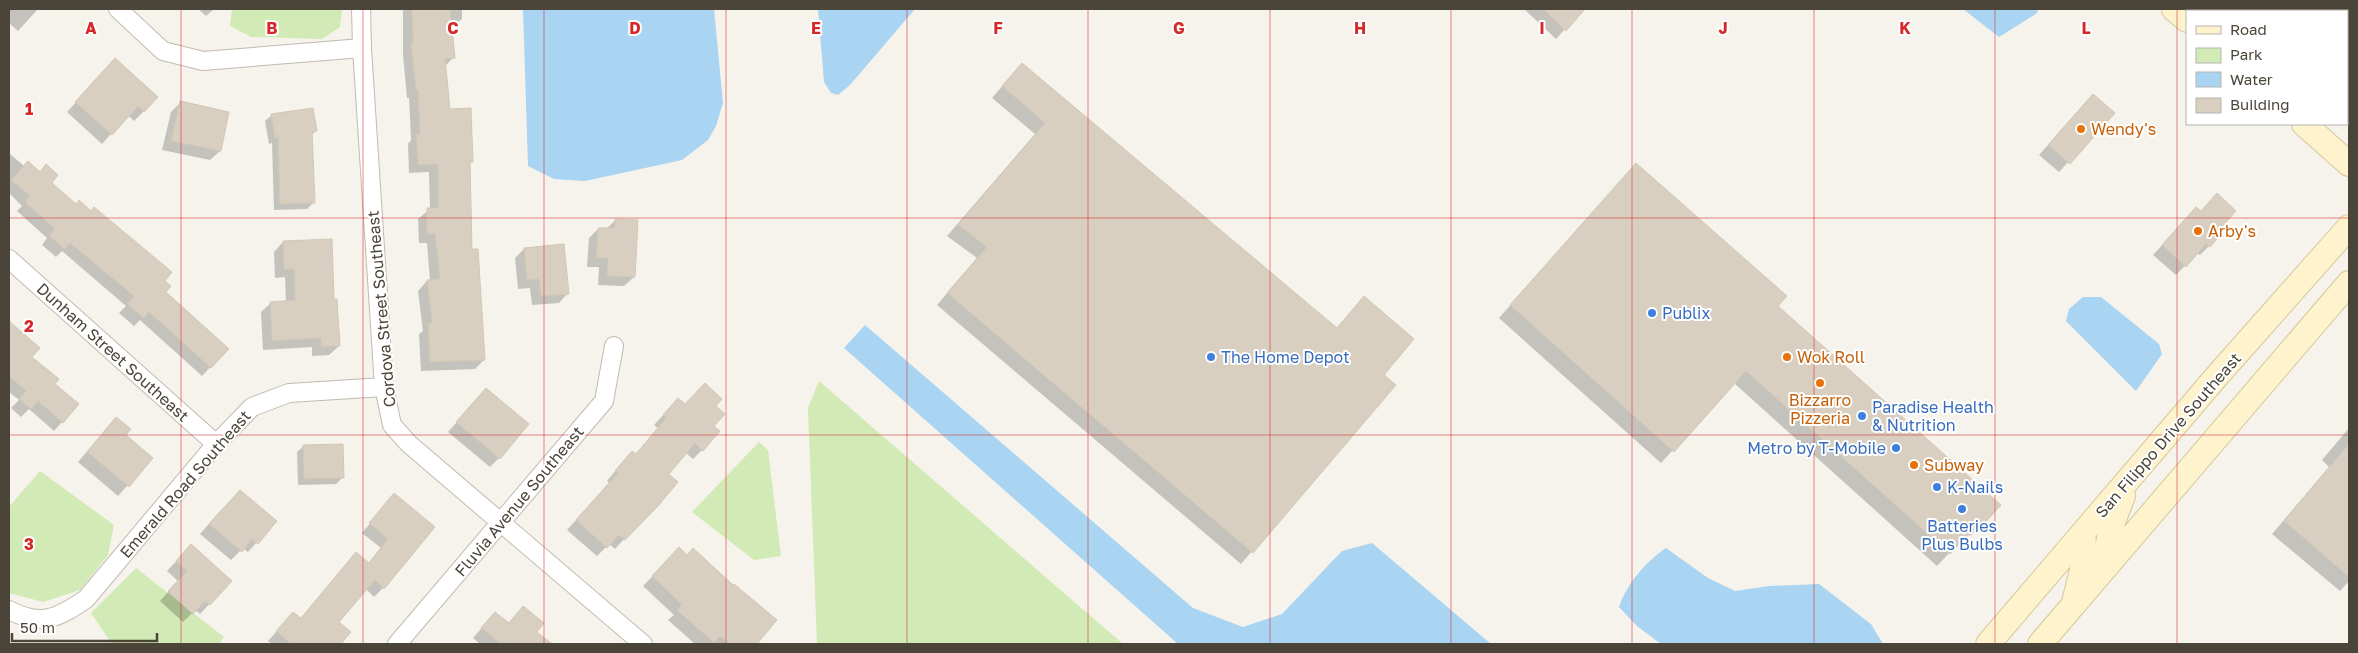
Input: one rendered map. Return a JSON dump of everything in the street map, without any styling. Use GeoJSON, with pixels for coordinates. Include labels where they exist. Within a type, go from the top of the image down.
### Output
{"type":"FeatureCollection","features":[{"type":"Feature","properties":{"kind":"street"},"geometry":{"type":"LineString","coordinates":[[118,9],[163,51],[202,61],[362,48]]}},
{"type":"Feature","properties":{"kind":"street","name":"Cordova Street Southeast"},"geometry":{"type":"LineString","coordinates":[[361,9],[384,387],[392,425],[409,444],[643,644]]}},
{"type":"Feature","properties":{"kind":"street"},"geometry":{"type":"LineString","coordinates":[[2174,9],[2186,19]]}},
{"type":"Feature","properties":{"kind":"street"},"geometry":{"type":"LineString","coordinates":[[2305,125],[2349,164]]}},
{"type":"Feature","properties":{"kind":"street","name":"San Filippo Drive Southeast"},"geometry":{"type":"LineString","coordinates":[[1988,644],[2349,227]]}},
{"type":"Feature","properties":{"kind":"street","name":"Dunham Street Southeast"},"geometry":{"type":"LineString","coordinates":[[9,259],[216,444]]}},
{"type":"Feature","properties":{"kind":"street"},"geometry":{"type":"LineString","coordinates":[[2040,644],[2349,283]]}},
{"type":"Feature","properties":{"kind":"street","name":"Fluvia Avenue Southeast"},"geometry":{"type":"LineString","coordinates":[[397,644],[604,401],[614,346]]}},
{"type":"Feature","properties":{"kind":"street","name":"Emerald Road Southeast"},"geometry":{"type":"LineString","coordinates":[[9,610],[21,617],[41,620],[63,615],[86,599],[216,444],[252,407],[289,393],[384,387]]}},
{"type":"Feature","properties":{"kind":"street"},"geometry":{"type":"LineString","coordinates":[[2101,572],[2113,522],[2130,478]]}},
{"type":"Feature","properties":{"kind":"street"},"geometry":{"type":"LineString","coordinates":[[2073,605],[2083,566],[2085,550],[2083,534]]}},
{"type":"Feature","properties":{"kind":"green space"},"geometry":{"type":"Polygon","coordinates":[[[232,9],[342,9],[340,27],[322,39],[251,37],[230,26],[232,9]]]}},
{"type":"Feature","properties":{"kind":"green space"},"geometry":{"type":"Polygon","coordinates":[[[819,381],[1123,644],[817,644],[808,408],[819,381]]]}},
{"type":"Feature","properties":{"kind":"green space"},"geometry":{"type":"Polygon","coordinates":[[[759,442],[768,450],[781,556],[754,560],[692,512],[759,442]]]}},
{"type":"Feature","properties":{"kind":"green space"},"geometry":{"type":"Polygon","coordinates":[[[40,471],[114,525],[108,555],[80,590],[43,602],[9,593],[9,507],[40,471]]]}},
{"type":"Feature","properties":{"kind":"green space"},"geometry":{"type":"Polygon","coordinates":[[[136,568],[224,637],[219,644],[112,644],[91,613],[136,568]]]}},
{"type":"Feature","properties":{"kind":"water"},"geometry":{"type":"Polygon","coordinates":[[[523,9],[714,9],[723,103],[716,126],[708,140],[682,160],[585,181],[554,179],[528,166],[523,9]]]}},
{"type":"Feature","properties":{"kind":"water"},"geometry":{"type":"Polygon","coordinates":[[[818,9],[915,9],[850,85],[838,95],[831,93],[824,82],[818,9]]]}},
{"type":"Feature","properties":{"kind":"water"},"geometry":{"type":"Polygon","coordinates":[[[1963,9],[2038,9],[2037,13],[1999,37],[1963,9]]]}},
{"type":"Feature","properties":{"kind":"water"},"geometry":{"type":"Polygon","coordinates":[[[2291,9],[2349,9],[2349,78],[2348,10],[2291,9]]]}},
{"type":"Feature","properties":{"kind":"water"},"geometry":{"type":"Polygon","coordinates":[[[2083,297],[2101,297],[2159,344],[2162,354],[2136,391],[2066,321],[2069,309],[2083,297]]]}},
{"type":"Feature","properties":{"kind":"water"},"geometry":{"type":"Polygon","coordinates":[[[865,325],[1193,608],[1243,627],[1282,614],[1342,551],[1372,543],[1491,644],[1178,644],[844,348],[865,325]]]}},
{"type":"Feature","properties":{"kind":"water"},"geometry":{"type":"Polygon","coordinates":[[[1666,548],[1708,578],[1735,591],[1769,586],[1819,584],[1871,624],[1883,644],[1661,644],[1637,626],[1619,607],[1632,581],[1651,560],[1666,548]]]}},
{"type":"Feature","properties":{"kind":"building"},"geometry":{"type":"Polygon","coordinates":[[[412,9],[450,9],[455,58],[445,59],[450,109],[471,108],[473,162],[470,162],[472,249],[478,249],[485,360],[430,362],[428,323],[432,323],[427,280],[440,279],[435,234],[427,234],[427,208],[438,208],[438,164],[418,165],[416,134],[420,134],[418,90],[416,90],[411,44],[413,44],[412,9]]]}},
{"type":"Feature","properties":{"kind":"building"},"geometry":{"type":"Polygon","coordinates":[[[1543,9],[1585,9],[1566,31],[1543,9]]]}},
{"type":"Feature","properties":{"kind":"building"},"geometry":{"type":"Polygon","coordinates":[[[115,58],[158,97],[144,112],[138,106],[112,135],[75,102],[115,58]]]}},
{"type":"Feature","properties":{"kind":"building","name":"The Home Depot"},"geometry":{"type":"Polygon","coordinates":[[[1022,63],[1337,328],[1364,296],[1414,339],[1384,375],[1396,385],[1253,553],[947,293],[987,247],[958,225],[1045,123],[1002,86],[1022,63]]]}},
{"type":"Feature","properties":{"kind":"building","name":"Wendy's"},"geometry":{"type":"Polygon","coordinates":[[[2093,94],[2115,113],[2070,164],[2048,145],[2093,94]]]}},
{"type":"Feature","properties":{"kind":"building"},"geometry":{"type":"Polygon","coordinates":[[[180,101],[229,112],[221,151],[171,141],[180,101]]]}},
{"type":"Feature","properties":{"kind":"building"},"geometry":{"type":"Polygon","coordinates":[[[313,108],[317,131],[312,132],[315,203],[280,204],[278,138],[275,138],[271,114],[313,108]]]}},
{"type":"Feature","properties":{"kind":"building"},"geometry":{"type":"Polygon","coordinates":[[[28,161],[40,172],[46,164],[58,175],[52,183],[76,204],[79,200],[91,211],[94,207],[172,272],[165,281],[171,286],[166,292],[229,349],[211,368],[149,312],[144,318],[127,304],[134,296],[70,243],[65,249],[49,236],[55,229],[25,202],[30,196],[11,180],[28,161]]]}},
{"type":"Feature","properties":{"kind":"building","name":"Publix"},"geometry":{"type":"Polygon","coordinates":[[[1636,163],[1787,296],[1778,306],[2001,505],[1983,525],[1980,522],[1950,554],[1746,371],[1674,452],[1510,305],[1636,163]]]}},
{"type":"Feature","properties":{"kind":"building","name":"Arby's"},"geometry":{"type":"Polygon","coordinates":[[[2217,193],[2236,211],[2219,230],[2222,233],[2210,247],[2206,244],[2186,267],[2162,245],[2196,207],[2201,211],[2217,193]]]}},
{"type":"Feature","properties":{"kind":"building"},"geometry":{"type":"Polygon","coordinates":[[[615,219],[638,220],[635,277],[607,276],[608,258],[596,258],[598,228],[615,228],[615,219]]]}},
{"type":"Feature","properties":{"kind":"building"},"geometry":{"type":"Polygon","coordinates":[[[332,239],[334,299],[337,299],[340,346],[321,347],[321,338],[272,341],[270,302],[295,300],[294,269],[284,269],[283,241],[332,239]]]}},
{"type":"Feature","properties":{"kind":"building"},"geometry":{"type":"Polygon","coordinates":[[[564,244],[569,294],[541,296],[539,279],[527,280],[524,248],[564,244]]]}},
{"type":"Feature","properties":{"kind":"building"},"geometry":{"type":"Polygon","coordinates":[[[9,321],[40,348],[32,357],[59,379],[55,384],[79,404],[63,423],[38,401],[31,409],[19,399],[26,391],[9,376],[9,321]]]}},
{"type":"Feature","properties":{"kind":"building"},"geometry":{"type":"Polygon","coordinates":[[[705,383],[722,399],[716,406],[725,414],[714,426],[720,431],[703,451],[695,443],[669,474],[678,482],[658,506],[625,540],[619,535],[607,548],[576,520],[618,473],[615,471],[632,451],[636,454],[666,418],[663,415],[678,398],[685,404],[705,383]]]}},
{"type":"Feature","properties":{"kind":"building"},"geometry":{"type":"Polygon","coordinates":[[[486,388],[529,424],[500,459],[456,422],[486,388]]]}},
{"type":"Feature","properties":{"kind":"building"},"geometry":{"type":"Polygon","coordinates":[[[116,417],[131,429],[126,435],[153,458],[129,487],[87,452],[116,417]]]}},
{"type":"Feature","properties":{"kind":"building"},"geometry":{"type":"Polygon","coordinates":[[[343,444],[344,478],[304,479],[303,445],[343,444]]]}},
{"type":"Feature","properties":{"kind":"building"},"geometry":{"type":"Polygon","coordinates":[[[2349,444],[2349,577],[2284,521],[2349,444]]]}},
{"type":"Feature","properties":{"kind":"building"},"geometry":{"type":"Polygon","coordinates":[[[240,490],[277,521],[258,544],[252,539],[242,552],[209,524],[240,490]]]}},
{"type":"Feature","properties":{"kind":"building"},"geometry":{"type":"Polygon","coordinates":[[[394,493],[435,527],[384,589],[375,580],[339,622],[351,632],[341,644],[291,644],[276,631],[293,612],[301,618],[356,552],[369,563],[388,539],[369,523],[394,493]]]}},
{"type":"Feature","properties":{"kind":"building"},"geometry":{"type":"Polygon","coordinates":[[[191,544],[232,581],[210,605],[205,601],[193,614],[168,591],[187,571],[176,561],[191,544]]]}},
{"type":"Feature","properties":{"kind":"building"},"geometry":{"type":"Polygon","coordinates":[[[679,547],[687,555],[693,548],[733,585],[777,620],[757,644],[730,644],[720,636],[714,643],[677,610],[682,605],[652,576],[679,547]]]}},
{"type":"Feature","properties":{"kind":"building"},"geometry":{"type":"Polygon","coordinates":[[[523,606],[544,623],[537,632],[552,644],[501,644],[481,628],[495,612],[509,623],[523,606]]]}},
{"type":"Feature","properties":{"kind":"place","name":"Wendy's"},"geometry":{"type":"Point","coordinates":[2081,129]}},
{"type":"Feature","properties":{"kind":"place","name":"Arby's"},"geometry":{"type":"Point","coordinates":[2198,231]}},
{"type":"Feature","properties":{"kind":"place","name":"Publix"},"geometry":{"type":"Point","coordinates":[1652,313]}},
{"type":"Feature","properties":{"kind":"place","name":"The Home Depot"},"geometry":{"type":"Point","coordinates":[1211,357]}},
{"type":"Feature","properties":{"kind":"place","name":"Wok Roll"},"geometry":{"type":"Point","coordinates":[1787,357]}},
{"type":"Feature","properties":{"kind":"place","name":"Bizzarro Pizzeria"},"geometry":{"type":"Point","coordinates":[1820,383]}},
{"type":"Feature","properties":{"kind":"place","name":"Paradise Health & Nutrition"},"geometry":{"type":"Point","coordinates":[1862,416]}},
{"type":"Feature","properties":{"kind":"place","name":"Metro by T-Mobile"},"geometry":{"type":"Point","coordinates":[1896,448]}},
{"type":"Feature","properties":{"kind":"place","name":"Subway"},"geometry":{"type":"Point","coordinates":[1914,465]}},
{"type":"Feature","properties":{"kind":"place","name":"K-Nails"},"geometry":{"type":"Point","coordinates":[1937,487]}},
{"type":"Feature","properties":{"kind":"place","name":"Batteries Plus Bulbs"},"geometry":{"type":"Point","coordinates":[1962,509]}}]}
